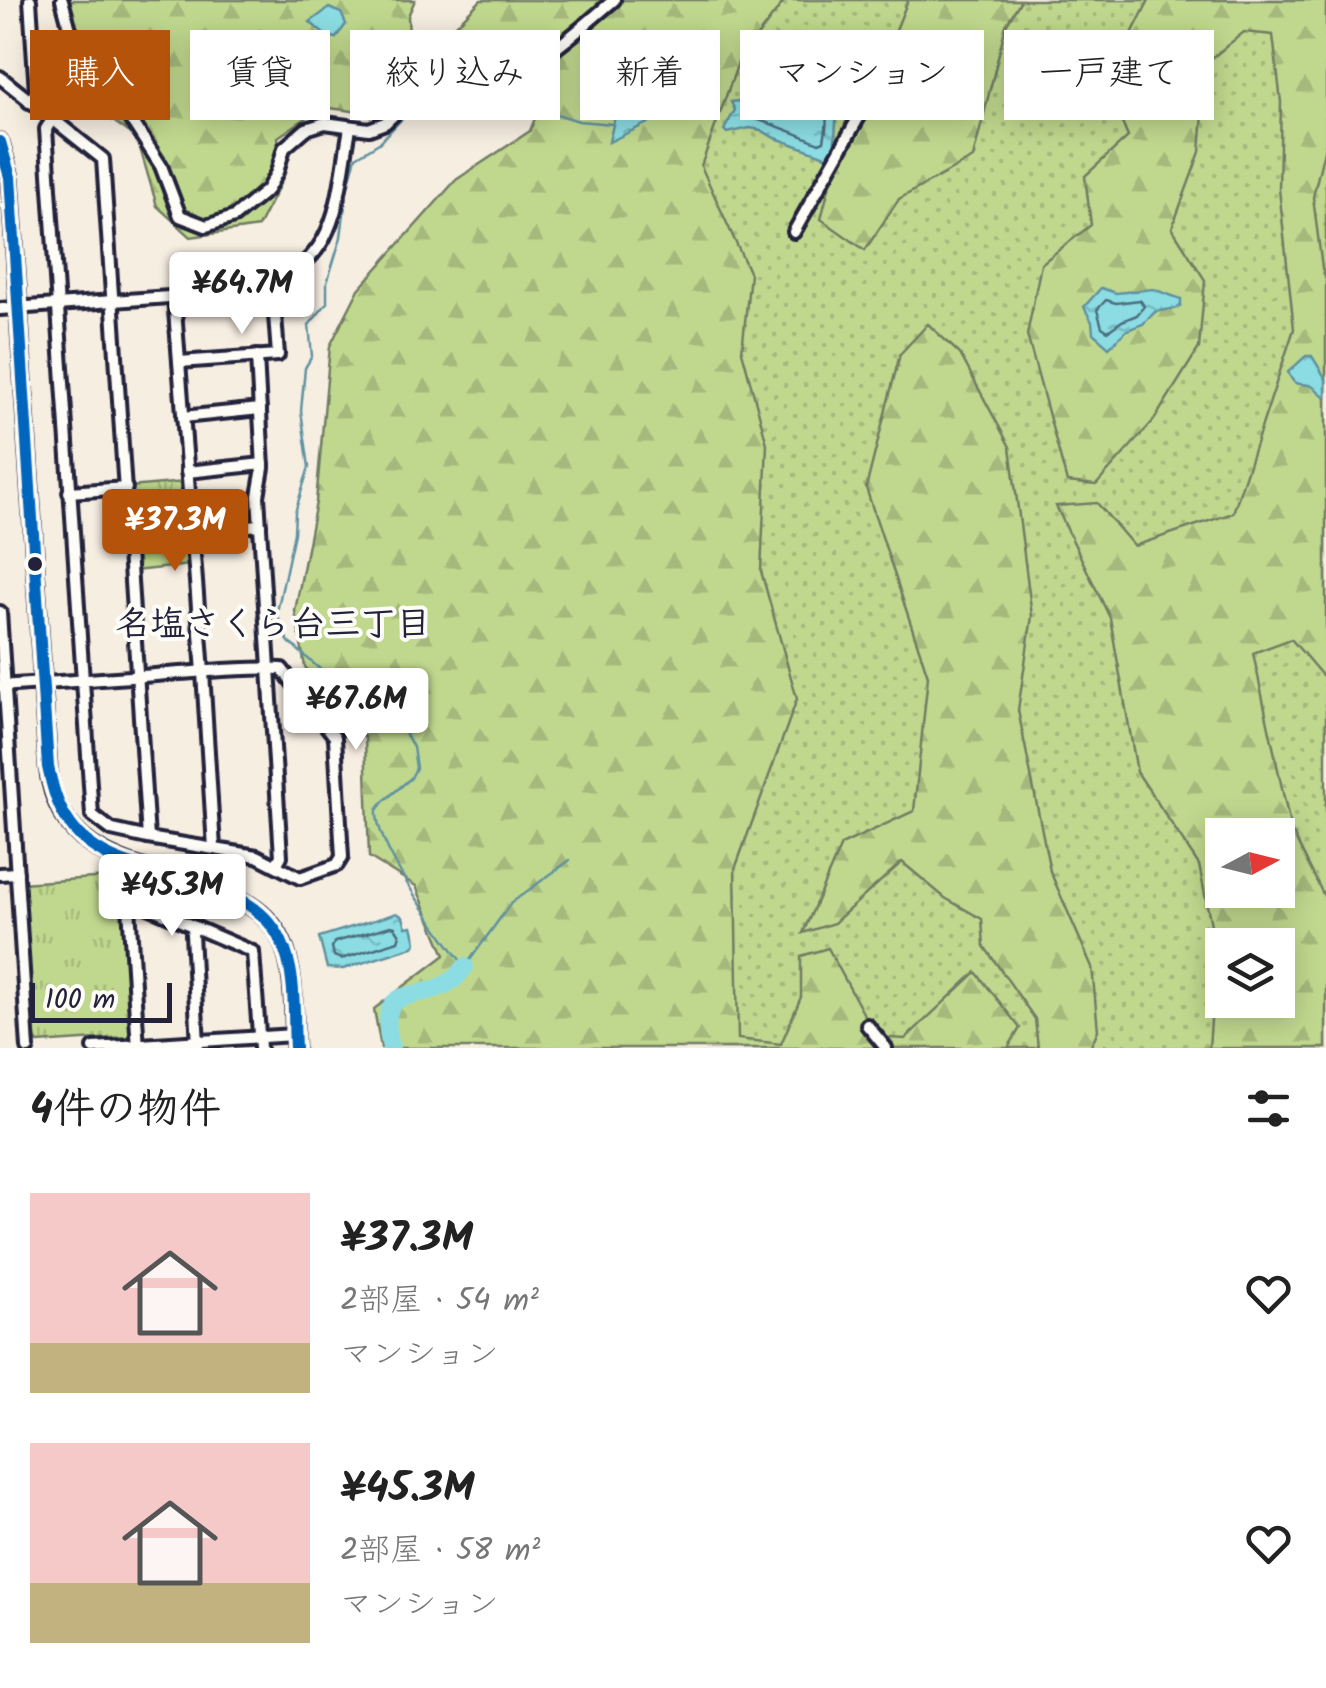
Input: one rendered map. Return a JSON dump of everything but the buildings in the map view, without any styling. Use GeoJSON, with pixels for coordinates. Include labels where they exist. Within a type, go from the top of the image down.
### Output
{"type":"FeatureCollection","features":[{"type":"Feature","properties":{"kind":"street"},"geometry":{"type":"LineString","coordinates":[[0,77],[29,102],[36,92],[30,0]]}},
{"type":"Feature","properties":{"kind":"street"},"geometry":{"type":"LineString","coordinates":[[62,0],[77,55],[134,124],[162,166],[180,216],[206,226],[234,217],[267,190],[284,148],[306,130],[325,123],[369,129],[385,123],[432,81],[473,88],[501,81],[552,51],[614,0]]}},
{"type":"Feature","properties":{"kind":"street"},"geometry":{"type":"LineString","coordinates":[[2,686],[82,680],[138,676],[282,668],[335,737],[342,856],[337,865],[300,878],[257,856],[148,838],[112,830],[92,815],[82,680],[69,492],[46,129],[52,120],[103,159],[114,301],[138,676],[148,838]]}},
{"type":"Feature","properties":{"kind":"street"},"geometry":{"type":"LineString","coordinates":[[794,232],[857,120]]}},
{"type":"Feature","properties":{"kind":"street"},"geometry":{"type":"LineString","coordinates":[[0,309],[254,291],[280,282],[295,273],[324,240],[334,212],[350,128]]}},
{"type":"Feature","properties":{"kind":"street"},"geometry":{"type":"LineString","coordinates":[[0,142],[10,176],[52,791],[63,816],[84,842],[253,906],[282,943],[291,978],[295,1042],[94,1048]]}},
{"type":"Feature","properties":{"kind":"street"},"geometry":{"type":"LineString","coordinates":[[179,362],[278,355],[275,315],[282,293],[280,282]]}},
{"type":"Feature","properties":{"kind":"street"},"geometry":{"type":"LineString","coordinates":[[174,296],[214,848]]}},
{"type":"Feature","properties":{"kind":"street"},"geometry":{"type":"LineString","coordinates":[[257,356],[263,464],[258,496],[281,856],[276,865]]}},
{"type":"Feature","properties":{"kind":"street"},"geometry":{"type":"LineString","coordinates":[[183,417],[260,409]]}},
{"type":"Feature","properties":{"kind":"street"},"geometry":{"type":"LineString","coordinates":[[187,472],[263,464]]}},
{"type":"Feature","properties":{"kind":"street"},"geometry":{"type":"LineString","coordinates":[[69,492],[126,488]]}},
{"type":"Feature","properties":{"kind":"street"},"geometry":{"type":"LineString","coordinates":[[192,531],[260,525]]}},
{"type":"Feature","properties":{"kind":"street"},"geometry":{"type":"LineString","coordinates":[[0,612],[28,1048]]}},
{"type":"Feature","properties":{"kind":"street"},"geometry":{"type":"LineString","coordinates":[[0,874],[17,873]]}},
{"type":"Feature","properties":{"kind":"street"},"geometry":{"type":"LineString","coordinates":[[138,1047],[130,901],[253,952],[259,1043]]}},
{"type":"Feature","properties":{"kind":"street"},"geometry":{"type":"LineString","coordinates":[[194,927],[198,1045]]}},
{"type":"Feature","properties":{"kind":"street"},"geometry":{"type":"LineString","coordinates":[[867,1026],[886,1048]]}},
{"type":"Feature","properties":{"kind":"green space"},"geometry":{"type":"Polygon","coordinates":[[[61,0],[415,0],[408,16],[409,30],[350,30],[350,111],[330,108],[330,30],[190,30],[190,120],[303,120],[278,137],[282,180],[258,227],[191,237],[157,206],[137,138],[112,120],[170,120],[170,30],[63,30],[61,0]]]}},
{"type":"Feature","properties":{"kind":"green space"},"geometry":{"type":"Polygon","coordinates":[[[481,0],[785,0],[762,30],[740,30],[740,59],[720,113],[720,30],[580,30],[580,120],[717,120],[701,166],[750,274],[742,351],[767,444],[761,571],[797,699],[735,869],[738,1039],[781,1044],[801,997],[801,956],[828,948],[876,1037],[905,1039],[976,972],[1020,1028],[1008,1048],[381,1048],[374,1009],[445,955],[416,886],[369,857],[365,738],[305,667],[295,611],[316,502],[330,346],[359,289],[456,180],[530,131],[534,120],[560,120],[560,30],[453,28],[481,0]]]}},
{"type":"Feature","properties":{"kind":"green space"},"geometry":{"type":"Polygon","coordinates":[[[765,0],[1326,0],[1326,1048],[710,1048],[687,164],[708,120],[720,120],[720,95],[740,53],[740,120],[984,120],[984,30],[751,30],[765,0]]]}},
{"type":"Feature","properties":{"kind":"green space"},"geometry":{"type":"Polygon","coordinates":[[[908,0],[1021,0],[1004,30],[984,114],[984,30],[896,30],[908,0]]]}},
{"type":"Feature","properties":{"kind":"green space"},"geometry":{"type":"Polygon","coordinates":[[[1149,0],[1326,0],[1326,142],[1313,197],[1326,280],[1326,680],[1291,639],[1253,653],[1288,818],[1205,818],[1205,895],[1199,865],[1137,772],[1110,618],[1056,506],[1097,503],[1134,546],[1233,513],[1294,329],[1279,189],[1281,102],[1273,35],[1244,32],[1214,56],[1214,30],[1134,30],[1149,0]]]}},
{"type":"Feature","properties":{"kind":"green space"},"geometry":{"type":"Polygon","coordinates":[[[846,120],[982,120],[973,158],[899,199],[865,250],[821,219],[846,120]]]}},
{"type":"Feature","properties":{"kind":"green space"},"geometry":{"type":"Polygon","coordinates":[[[1121,120],[1202,120],[1200,152],[1172,228],[1205,280],[1199,348],[1154,420],[1096,485],[1067,482],[1027,335],[1041,264],[1091,225],[1085,176],[1128,137],[1121,120]]]}},
{"type":"Feature","properties":{"kind":"green space"},"geometry":{"type":"Polygon","coordinates":[[[928,324],[960,354],[1010,447],[1032,616],[1018,710],[1050,871],[1092,967],[1098,1030],[1090,1048],[1038,1048],[1035,1019],[984,946],[982,919],[945,898],[902,862],[834,923],[803,933],[841,845],[914,811],[928,676],[866,488],[900,354],[928,324]]]}},
{"type":"Feature","properties":{"kind":"green space"},"geometry":{"type":"Polygon","coordinates":[[[184,482],[191,565],[133,571],[130,487],[184,482]]]}},
{"type":"Feature","properties":{"kind":"green space"},"geometry":{"type":"Polygon","coordinates":[[[1295,838],[1326,900],[1326,1048],[1209,1048],[1211,1018],[1295,1018],[1295,928],[1212,928],[1208,908],[1295,908],[1295,838]]]}},
{"type":"Feature","properties":{"kind":"green space"},"geometry":{"type":"Polygon","coordinates":[[[122,876],[132,1031],[127,1037],[38,1043],[33,1038],[22,883],[122,876]]]}},
{"type":"Feature","properties":{"kind":"water"},"geometry":{"type":"Polygon","coordinates":[[[329,8],[341,13],[346,24],[336,38],[330,37],[330,30],[319,30],[310,22],[329,8]]]}},
{"type":"Feature","properties":{"kind":"water"},"geometry":{"type":"Polygon","coordinates":[[[739,101],[740,120],[836,120],[834,155],[831,158],[761,130],[727,133],[724,130],[735,110],[731,102],[739,101]]]}},
{"type":"Feature","properties":{"kind":"water"},"geometry":{"type":"Polygon","coordinates":[[[614,120],[654,120],[609,142],[614,120]]]}},
{"type":"Feature","properties":{"kind":"water"},"geometry":{"type":"Polygon","coordinates":[[[1101,288],[1116,293],[1153,289],[1181,299],[1181,305],[1155,312],[1109,347],[1093,333],[1084,307],[1101,288]]]}},
{"type":"Feature","properties":{"kind":"water"},"geometry":{"type":"Polygon","coordinates":[[[1306,356],[1312,356],[1326,379],[1326,397],[1290,377],[1288,372],[1306,356]]]}},
{"type":"Feature","properties":{"kind":"water"},"geometry":{"type":"Polygon","coordinates":[[[397,913],[406,927],[412,926],[416,942],[413,947],[343,969],[327,968],[319,937],[397,913]]]}},
{"type":"Feature","properties":{"kind":"waterway"},"geometry":{"type":"LineString","coordinates":[[570,860],[511,903],[465,967],[411,890],[379,826],[377,810],[411,778],[416,768],[413,747],[398,721],[366,697],[338,685],[289,642],[277,612],[295,512],[309,467],[301,411],[305,368],[312,356],[309,325],[327,303],[327,283],[341,237],[356,157],[379,143],[423,97],[431,94],[485,107],[511,100],[527,101],[579,121],[613,124]]}},
{"type":"Feature","properties":{"kind":"waterway"},"geometry":{"type":"LineString","coordinates":[[391,1048],[389,1011],[395,1002],[441,987],[465,967]]}},
{"type":"Feature","properties":{"kind":"transit line","name":"58"},"geometry":{"type":"LineString","coordinates":[[0,142],[10,177],[48,767],[55,793],[66,818],[87,842],[113,858],[238,898],[263,916],[281,941],[290,967],[295,1048]]}},
{"type":"Feature","properties":{"kind":"district","name":"名塩さくら台三丁目"},"geometry":{"type":"Point","coordinates":[273,626]}}]}
